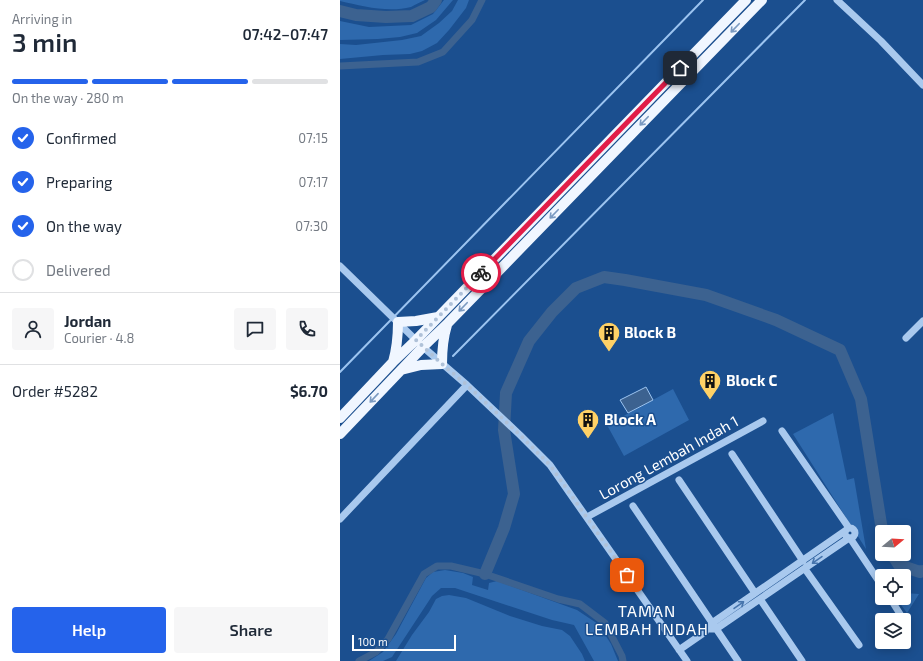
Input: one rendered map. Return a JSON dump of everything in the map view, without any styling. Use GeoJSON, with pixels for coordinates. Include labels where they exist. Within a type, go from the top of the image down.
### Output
{"type":"FeatureCollection","features":[{"type":"Feature","properties":{"kind":"main road"},"geometry":{"type":"LineString","coordinates":[[340,434],[401,370],[438,317],[746,0]]}},
{"type":"Feature","properties":{"kind":"main road"},"geometry":{"type":"LineString","coordinates":[[340,418],[393,362],[448,323],[762,0]]}},
{"type":"Feature","properties":{"kind":"main road"},"geometry":{"type":"LineString","coordinates":[[393,362],[397,348],[398,335],[395,319],[416,321],[438,317]]}},
{"type":"Feature","properties":{"kind":"main road"},"geometry":{"type":"LineString","coordinates":[[401,370],[421,365],[442,364],[443,336],[448,323]]}},
{"type":"Feature","properties":{"kind":"street"},"geometry":{"type":"LineString","coordinates":[[837,0],[881,41],[923,85]]}},
{"type":"Feature","properties":{"kind":"street"},"geometry":{"type":"LineString","coordinates":[[340,266],[442,364],[491,407],[550,465],[687,661]]}},
{"type":"Feature","properties":{"kind":"street"},"geometry":{"type":"LineString","coordinates":[[906,338],[923,321]]}},
{"type":"Feature","properties":{"kind":"street"},"geometry":{"type":"LineString","coordinates":[[340,519],[467,385]]}},
{"type":"Feature","properties":{"kind":"street","name":"Lorong Lembah Indah 1"},"geometry":{"type":"LineString","coordinates":[[587,517],[763,421]]}},
{"type":"Feature","properties":{"kind":"street"},"geometry":{"type":"LineString","coordinates":[[782,431],[875,575]]}},
{"type":"Feature","properties":{"kind":"street"},"geometry":{"type":"LineString","coordinates":[[732,454],[803,561]]}},
{"type":"Feature","properties":{"kind":"street"},"geometry":{"type":"LineString","coordinates":[[679,480],[802,661]]}},
{"type":"Feature","properties":{"kind":"street"},"geometry":{"type":"LineString","coordinates":[[633,506],[738,661]]}},
{"type":"Feature","properties":{"kind":"street"},"geometry":{"type":"LineString","coordinates":[[714,626],[803,561],[848,534]]}},
{"type":"Feature","properties":{"kind":"street"},"geometry":{"type":"LineString","coordinates":[[757,596],[805,568],[848,534]]}},
{"type":"Feature","properties":{"kind":"street"},"geometry":{"type":"LineString","coordinates":[[805,568],[859,645]]}},
{"type":"Feature","properties":{"kind":"street"},"geometry":{"type":"LineString","coordinates":[[679,650],[705,632]]}},
{"type":"Feature","properties":{"kind":"shaded area"},"geometry":{"type":"Polygon","coordinates":[[[340,0],[425,0],[411,7],[402,9],[384,9],[366,7],[340,0]]]}},
{"type":"Feature","properties":{"kind":"shaded area"},"geometry":{"type":"Polygon","coordinates":[[[444,0],[453,0],[436,20],[417,33],[400,37],[378,39],[340,40],[340,21],[369,27],[411,25],[433,14],[444,0]]]}},
{"type":"Feature","properties":{"kind":"shaded area"},"geometry":{"type":"Polygon","coordinates":[[[458,0],[469,0],[466,8],[437,43],[422,51],[410,54],[340,59],[340,44],[356,45],[402,40],[421,36],[452,11],[458,0]]]}},
{"type":"Feature","properties":{"kind":"shaded area"},"geometry":{"type":"Polygon","coordinates":[[[646,387],[653,400],[628,413],[620,400],[646,387]]]}},
{"type":"Feature","properties":{"kind":"shaded area"},"geometry":{"type":"Polygon","coordinates":[[[673,389],[689,420],[624,456],[607,425],[673,389]]]}},
{"type":"Feature","properties":{"kind":"shaded area"},"geometry":{"type":"Polygon","coordinates":[[[833,413],[847,480],[854,478],[866,549],[793,434],[833,413]]]}},
{"type":"Feature","properties":{"kind":"shaded area"},"geometry":{"type":"Polygon","coordinates":[[[445,570],[463,573],[473,577],[472,585],[488,590],[489,583],[497,581],[577,610],[598,624],[611,644],[618,661],[594,661],[574,625],[552,620],[455,588],[441,588],[432,596],[392,657],[383,661],[369,661],[383,652],[396,634],[426,578],[433,572],[445,570]]]}},
{"type":"Feature","properties":{"kind":"shaded area"},"geometry":{"type":"Polygon","coordinates":[[[911,593],[919,594],[907,613],[901,605],[911,605],[911,593]]]}},
{"type":"Feature","properties":{"kind":"shaded area"},"geometry":{"type":"Polygon","coordinates":[[[449,595],[466,598],[510,616],[542,626],[562,630],[570,636],[585,661],[396,661],[436,599],[449,595]]]}},
{"type":"Feature","properties":{"kind":"waterway"},"geometry":{"type":"LineString","coordinates":[[340,11],[356,15],[386,17],[412,16],[431,7],[436,0]]}},
{"type":"Feature","properties":{"kind":"waterway"},"geometry":{"type":"LineString","coordinates":[[340,66],[418,62],[443,52],[472,20],[482,0]]}},
{"type":"Feature","properties":{"kind":"waterway"},"geometry":{"type":"LineString","coordinates":[[340,372],[703,0]]}},
{"type":"Feature","properties":{"kind":"waterway"},"geometry":{"type":"LineString","coordinates":[[453,356],[805,0]]}},
{"type":"Feature","properties":{"kind":"waterway"},"geometry":{"type":"LineString","coordinates":[[485,574],[504,528],[514,494],[504,430],[506,393],[529,341],[552,312],[576,288],[604,277],[706,295],[776,320],[840,350],[861,399],[881,525]]}},
{"type":"Feature","properties":{"kind":"waterway"},"geometry":{"type":"LineString","coordinates":[[896,561],[899,565],[920,572],[923,571]]}},
{"type":"Feature","properties":{"kind":"waterway"},"geometry":{"type":"LineString","coordinates":[[359,661],[376,652],[388,639],[424,574],[437,566],[451,566],[485,574],[558,599],[580,604],[605,623],[622,656],[623,661]]}},
{"type":"Feature","properties":{"kind":"way so far"},"geometry":{"type":"LineString","coordinates":[[481,273],[416,340],[467,385],[550,465],[627,575]]}},
{"type":"Feature","properties":{"kind":"place","name":"Block B"},"geometry":{"type":"Point","coordinates":[609,352]}},
{"type":"Feature","properties":{"kind":"place","name":"Block C"},"geometry":{"type":"Point","coordinates":[710,400]}},
{"type":"Feature","properties":{"kind":"place","name":"Block A"},"geometry":{"type":"Point","coordinates":[588,440]}},
{"type":"Feature","properties":{"kind":"district","name":"TAMAN LEMBAH INDAH"},"geometry":{"type":"Point","coordinates":[647,620]}},
{"type":"Feature","properties":{"kind":"route"},"geometry":{"type":"LineString","coordinates":[[481,273],[680,68]]}}]}
